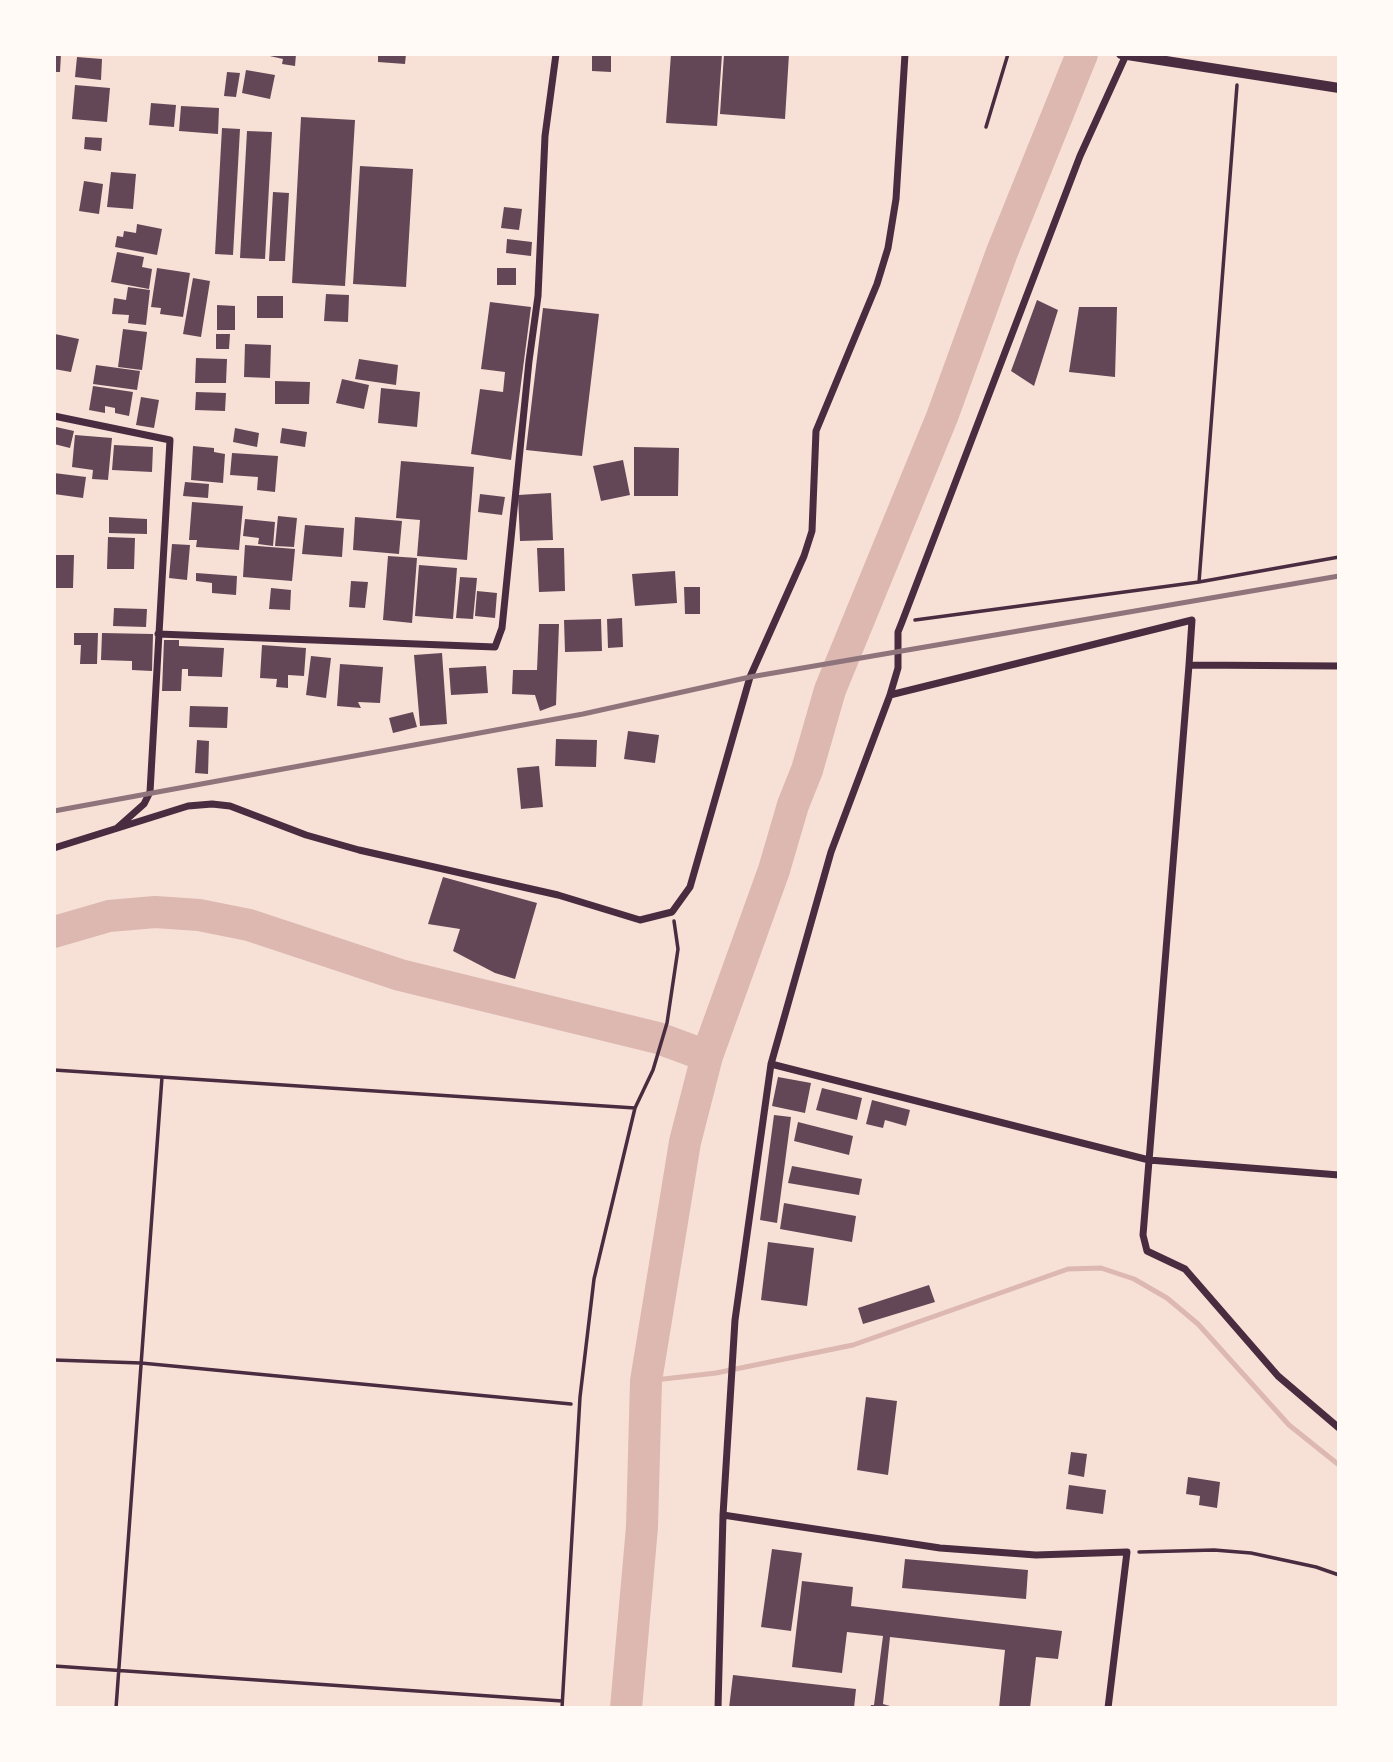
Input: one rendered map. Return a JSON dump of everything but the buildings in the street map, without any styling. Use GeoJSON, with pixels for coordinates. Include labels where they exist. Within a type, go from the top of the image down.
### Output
{"type":"FeatureCollection","features":[{"type":"Feature","properties":{"kind":"street"},"geometry":{"type":"LineString","coordinates":[[158,634],[495,647],[502,628],[538,296],[545,136],[556,54]]}},
{"type":"Feature","properties":{"kind":"street"},"geometry":{"type":"LineString","coordinates":[[54,848],[188,806],[212,804],[230,806],[306,835],[359,850],[585,902],[640,920],[673,912],[690,887],[750,677],[804,556],[812,531],[817,431],[877,284],[888,248],[896,199],[905,54]]}},
{"type":"Feature","properties":{"kind":"street"},"geometry":{"type":"LineString","coordinates":[[718,1708],[723,1515],[735,1320],[771,1064],[831,852],[898,668],[898,632],[1080,156],[1124,55],[1339,88]]}},
{"type":"Feature","properties":{"kind":"street"},"geometry":{"type":"LineString","coordinates":[[54,416],[170,440],[150,792],[144,804],[114,831]]}},
{"type":"Feature","properties":{"kind":"street"},"geometry":{"type":"LineString","coordinates":[[890,695],[1192,620],[1143,1235],[1147,1251],[1185,1269],[1278,1376],[1339,1428]]}},
{"type":"Feature","properties":{"kind":"street"},"geometry":{"type":"LineString","coordinates":[[1189,665],[1339,666]]}},
{"type":"Feature","properties":{"kind":"street"},"geometry":{"type":"LineString","coordinates":[[771,1064],[1149,1160],[1339,1175]]}},
{"type":"Feature","properties":{"kind":"street"},"geometry":{"type":"LineString","coordinates":[[723,1515],[940,1548],[1036,1555],[1127,1552],[1108,1708]]}},
{"type":"Feature","properties":{"kind":"path"},"geometry":{"type":"LineString","coordinates":[[986,127],[1008,54]]}},
{"type":"Feature","properties":{"kind":"path"},"geometry":{"type":"LineString","coordinates":[[1199,582],[1237,72]]}},
{"type":"Feature","properties":{"kind":"path"},"geometry":{"type":"LineString","coordinates":[[902,622],[1199,582],[1339,557]]}},
{"type":"Feature","properties":{"kind":"path"},"geometry":{"type":"LineString","coordinates":[[562,1708],[579,1411],[594,1279],[635,1108],[653,1070],[667,1023],[678,948],[673,912]]}},
{"type":"Feature","properties":{"kind":"path"},"geometry":{"type":"LineString","coordinates":[[54,1070],[635,1108]]}},
{"type":"Feature","properties":{"kind":"path"},"geometry":{"type":"LineString","coordinates":[[116,1708],[162,1077]]}},
{"type":"Feature","properties":{"kind":"path"},"geometry":{"type":"LineString","coordinates":[[54,1360],[141,1363],[570,1404]]}},
{"type":"Feature","properties":{"kind":"path"},"geometry":{"type":"LineString","coordinates":[[1127,1552],[1214,1550],[1251,1553],[1316,1567],[1339,1575]]}},
{"type":"Feature","properties":{"kind":"path"},"geometry":{"type":"LineString","coordinates":[[54,1666],[563,1701]]}},
{"type":"Feature","properties":{"kind":"waterway"},"geometry":{"type":"LineString","coordinates":[[626,1708],[642,1527],[646,1381],[685,1142],[707,1056],[774,870],[830,690],[942,417],[1002,252],[1082,54]]}},
{"type":"Feature","properties":{"kind":"waterway"},"geometry":{"type":"LineString","coordinates":[[54,932],[109,916],[155,912],[199,915],[249,925],[400,975],[658,1038],[707,1056]]}},
{"type":"Feature","properties":{"kind":"waterway"},"geometry":{"type":"LineString","coordinates":[[646,1381],[716,1373],[853,1345],[1068,1269],[1101,1268],[1134,1279],[1167,1298],[1198,1324],[1289,1425],[1339,1465]]}},
{"type":"Feature","properties":{"kind":"railway"},"geometry":{"type":"LineString","coordinates":[[54,811],[583,714],[750,677],[1339,576]]}}]}
